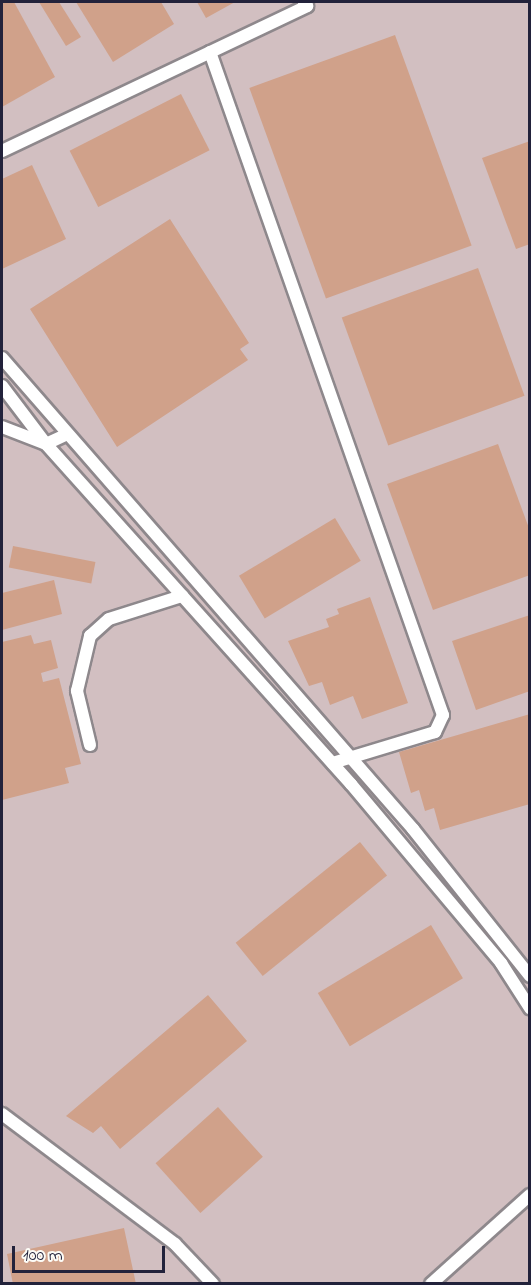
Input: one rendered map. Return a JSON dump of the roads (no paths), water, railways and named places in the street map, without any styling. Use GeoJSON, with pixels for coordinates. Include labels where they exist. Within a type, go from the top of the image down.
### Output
{"type":"FeatureCollection","features":[{"type":"Feature","properties":{"kind":"street"},"geometry":{"type":"LineString","coordinates":[[2,151],[310,3]]}},
{"type":"Feature","properties":{"kind":"street"},"geometry":{"type":"LineString","coordinates":[[210,52],[443,715],[435,732],[350,756],[333,764]]}},
{"type":"Feature","properties":{"kind":"street"},"geometry":{"type":"LineString","coordinates":[[2,358],[65,435],[350,756],[530,976]]}},
{"type":"Feature","properties":{"kind":"street"},"geometry":{"type":"LineString","coordinates":[[2,386],[46,444],[333,764],[501,963],[530,1008]]}},
{"type":"Feature","properties":{"kind":"street"},"geometry":{"type":"LineString","coordinates":[[2,427],[46,444],[65,435]]}},
{"type":"Feature","properties":{"kind":"street"},"geometry":{"type":"LineString","coordinates":[[90,745],[77,691],[90,636],[109,619],[182,596]]}},
{"type":"Feature","properties":{"kind":"street"},"geometry":{"type":"LineString","coordinates":[[2,1114],[176,1244],[213,1284]]}},
{"type":"Feature","properties":{"kind":"street"},"geometry":{"type":"LineString","coordinates":[[431,1284],[530,1195]]}}]}
